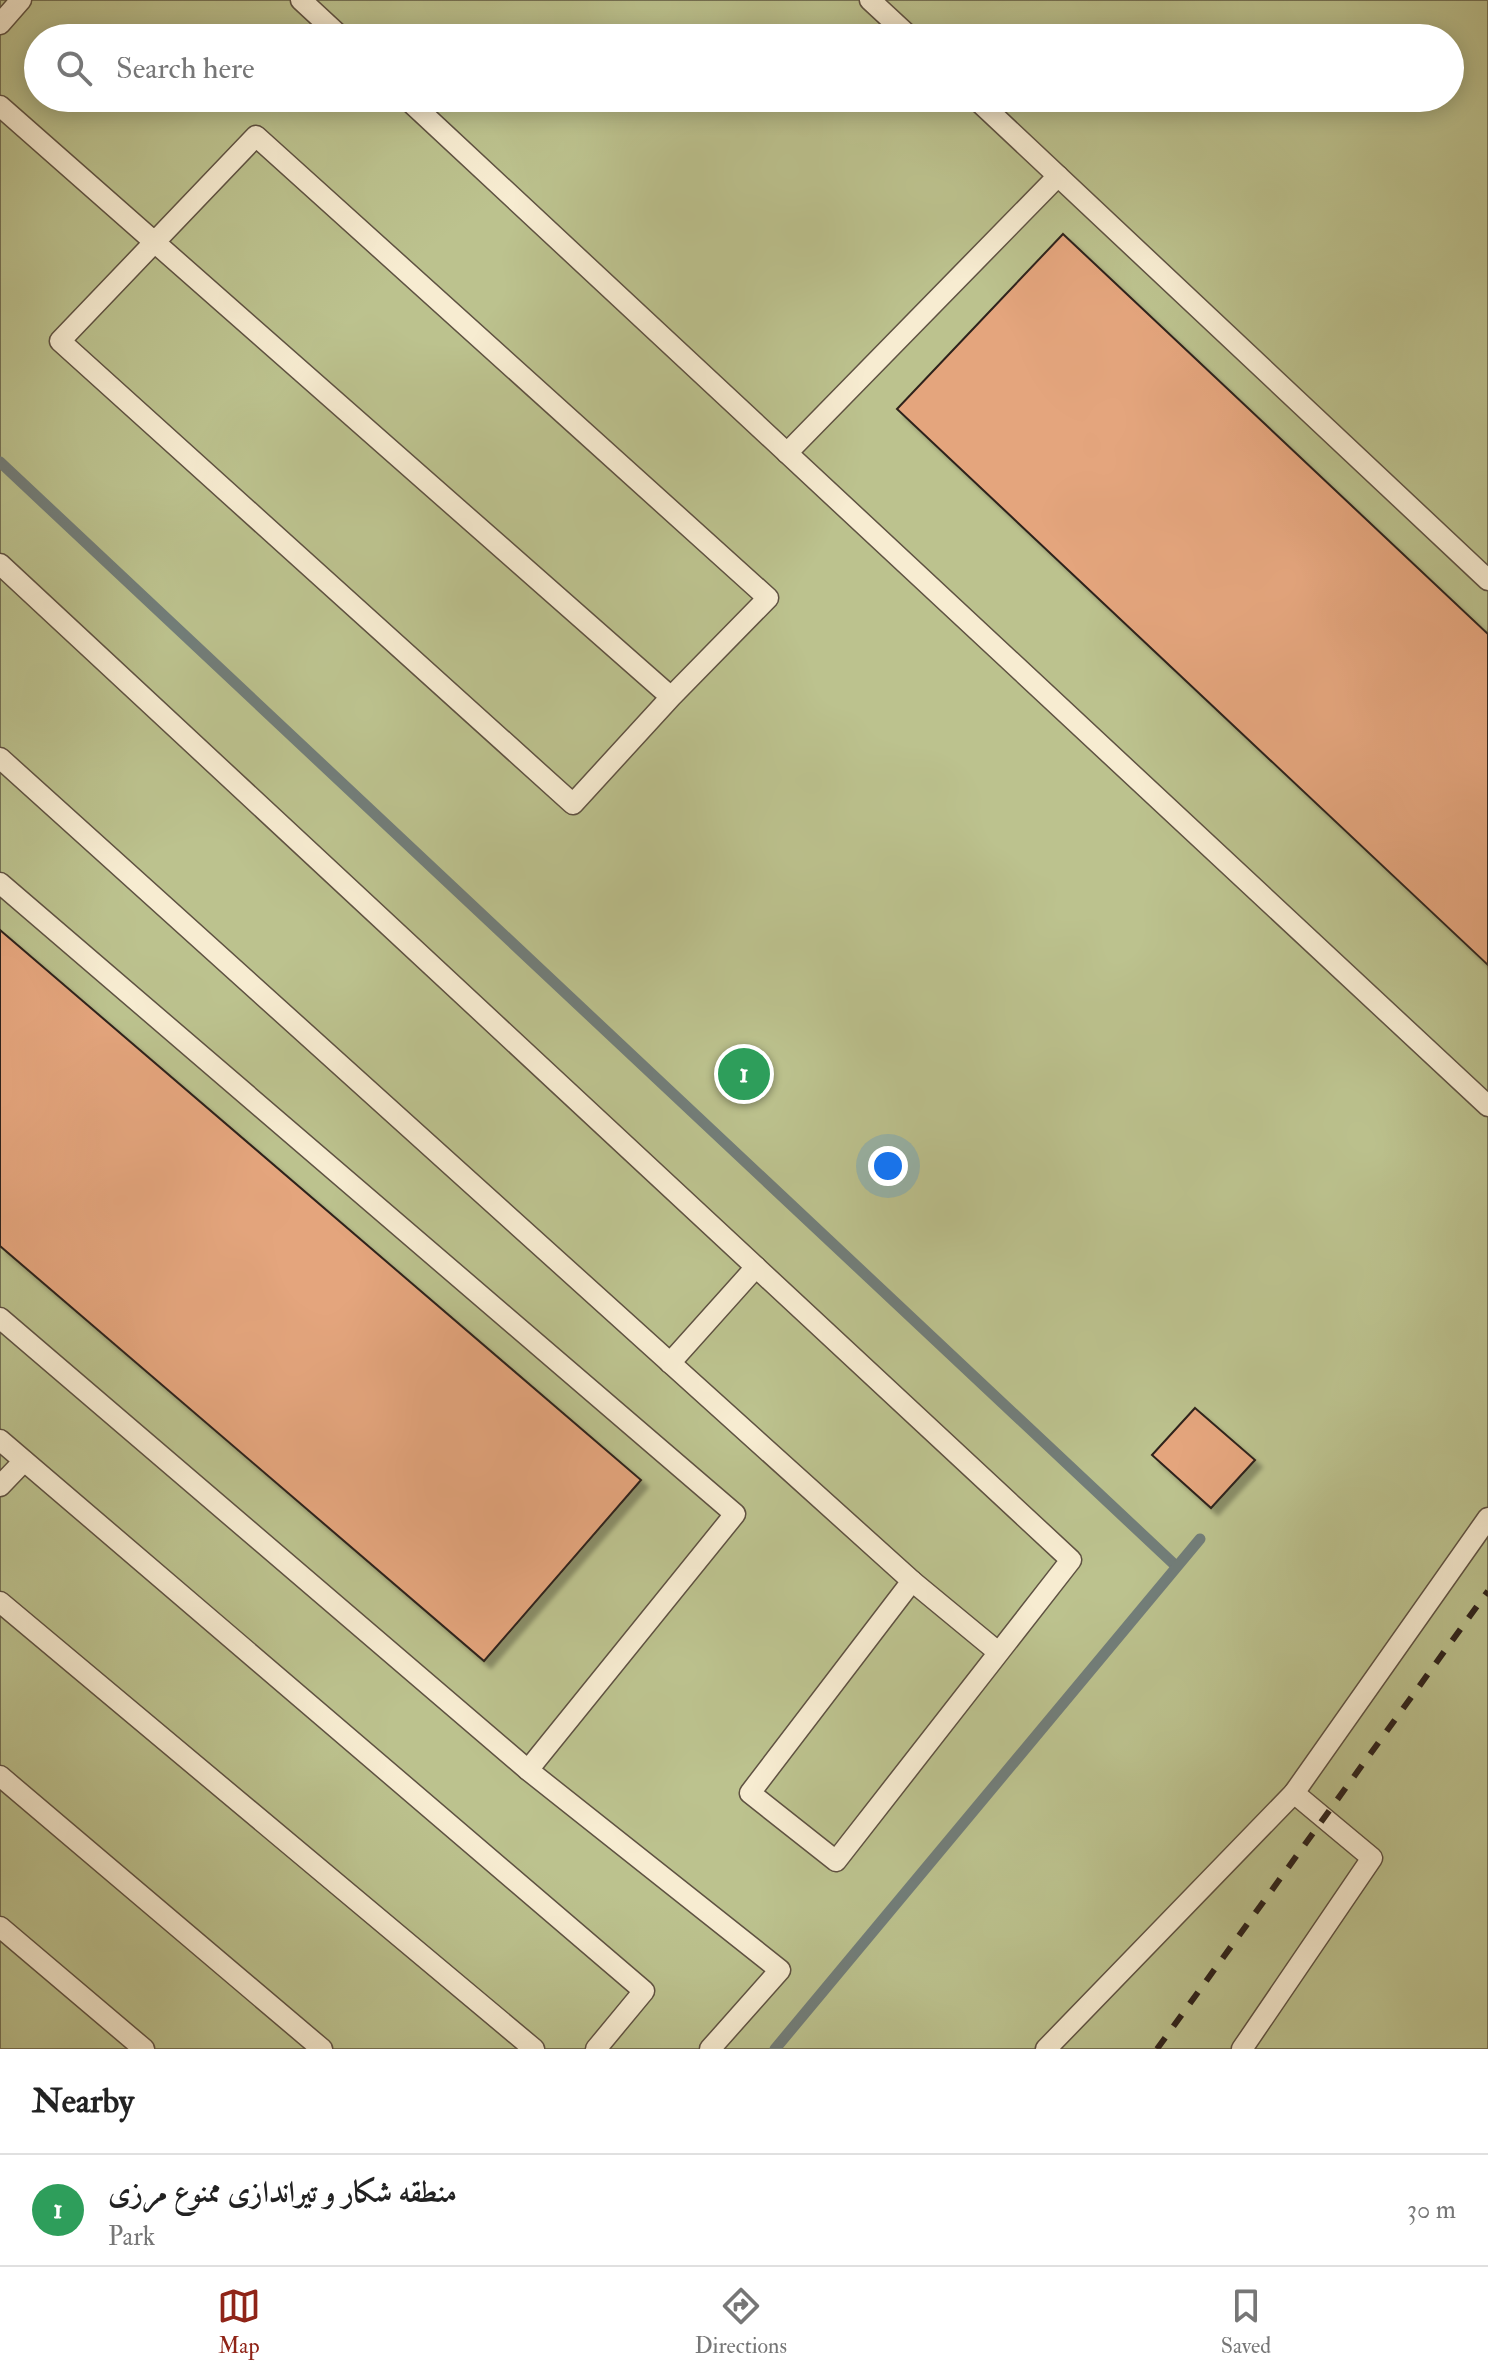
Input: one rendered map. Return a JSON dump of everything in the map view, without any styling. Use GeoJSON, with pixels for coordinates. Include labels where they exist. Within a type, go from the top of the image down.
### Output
{"type":"FeatureCollection","features":[{"type":"Feature","properties":{"kind":"lane"},"geometry":{"type":"LineString","coordinates":[[0,24],[21,0]]}},
{"type":"Feature","properties":{"kind":"lane"},"geometry":{"type":"LineString","coordinates":[[301,0],[327,24]]}},
{"type":"Feature","properties":{"kind":"lane"},"geometry":{"type":"LineString","coordinates":[[870,0],[896,24]]}},
{"type":"Feature","properties":{"kind":"lane"},"geometry":{"type":"LineString","coordinates":[[0,106],[671,697]]}},
{"type":"Feature","properties":{"kind":"lane"},"geometry":{"type":"LineString","coordinates":[[421,112],[1488,1106]]}},
{"type":"Feature","properties":{"kind":"lane"},"geometry":{"type":"LineString","coordinates":[[990,112],[1488,580]]}},
{"type":"Feature","properties":{"kind":"lane"},"geometry":{"type":"LineString","coordinates":[[256,136],[768,598],[671,697],[573,804],[60,341],[256,136]]}},
{"type":"Feature","properties":{"kind":"lane"},"geometry":{"type":"LineString","coordinates":[[787,453],[1058,176]]}},
{"type":"Feature","properties":{"kind":"lane"},"geometry":{"type":"LineString","coordinates":[[0,564],[1071,1560],[836,1861],[750,1793],[912,1581]]}},
{"type":"Feature","properties":{"kind":"lane"},"geometry":{"type":"LineString","coordinates":[[0,758],[912,1581],[998,1652]]}},
{"type":"Feature","properties":{"kind":"lane"},"geometry":{"type":"LineString","coordinates":[[0,883],[735,1514],[528,1770]]}},
{"type":"Feature","properties":{"kind":"lane"},"geometry":{"type":"LineString","coordinates":[[670,1363],[756,1267]]}},
{"type":"Feature","properties":{"kind":"lane"},"geometry":{"type":"LineString","coordinates":[[0,1318],[528,1770],[780,1970],[710,2049]]}},
{"type":"Feature","properties":{"kind":"lane"},"geometry":{"type":"LineString","coordinates":[[0,1440],[644,1991],[596,2049]]}},
{"type":"Feature","properties":{"kind":"lane"},"geometry":{"type":"LineString","coordinates":[[0,1486],[24,1461]]}},
{"type":"Feature","properties":{"kind":"lane"},"geometry":{"type":"LineString","coordinates":[[1046,2049],[1294,1793],[1488,1518]]}},
{"type":"Feature","properties":{"kind":"lane"},"geometry":{"type":"LineString","coordinates":[[0,1602],[534,2049]]}},
{"type":"Feature","properties":{"kind":"lane"},"geometry":{"type":"LineString","coordinates":[[0,1776],[322,2049]]}},
{"type":"Feature","properties":{"kind":"lane"},"geometry":{"type":"LineString","coordinates":[[1242,2049],[1372,1858],[1294,1793]]}},
{"type":"Feature","properties":{"kind":"lane"},"geometry":{"type":"LineString","coordinates":[[0,1927],[144,2049]]}},
{"type":"Feature","properties":{"kind":"green space"},"geometry":{"type":"Polygon","coordinates":[[[0,0],[1488,0],[1488,2049],[0,2049],[0,0]]]}},
{"type":"Feature","properties":{"kind":"building"},"geometry":{"type":"Polygon","coordinates":[[[1063,234],[1488,634],[1488,965],[897,409],[1063,234]]]}},
{"type":"Feature","properties":{"kind":"building"},"geometry":{"type":"Polygon","coordinates":[[[0,930],[641,1480],[484,1661],[0,1246],[0,930]]]}},
{"type":"Feature","properties":{"kind":"building"},"geometry":{"type":"Polygon","coordinates":[[[1195,1408],[1255,1460],[1211,1508],[1152,1455],[1195,1408]]]}},
{"type":"Feature","properties":{"kind":"waterway"},"geometry":{"type":"LineString","coordinates":[[0,462],[1176,1566]]}},
{"type":"Feature","properties":{"kind":"waterway"},"geometry":{"type":"LineString","coordinates":[[775,2049],[1200,1539]]}},
{"type":"Feature","properties":{"kind":"railway"},"geometry":{"type":"LineString","coordinates":[[1157,2049],[1488,1591]]}},
{"type":"Feature","properties":{"kind":"place","name":"منطقه شکار و تیراندازی ممنوع مرزی"},"geometry":{"type":"Point","coordinates":[744,1074]}}]}
